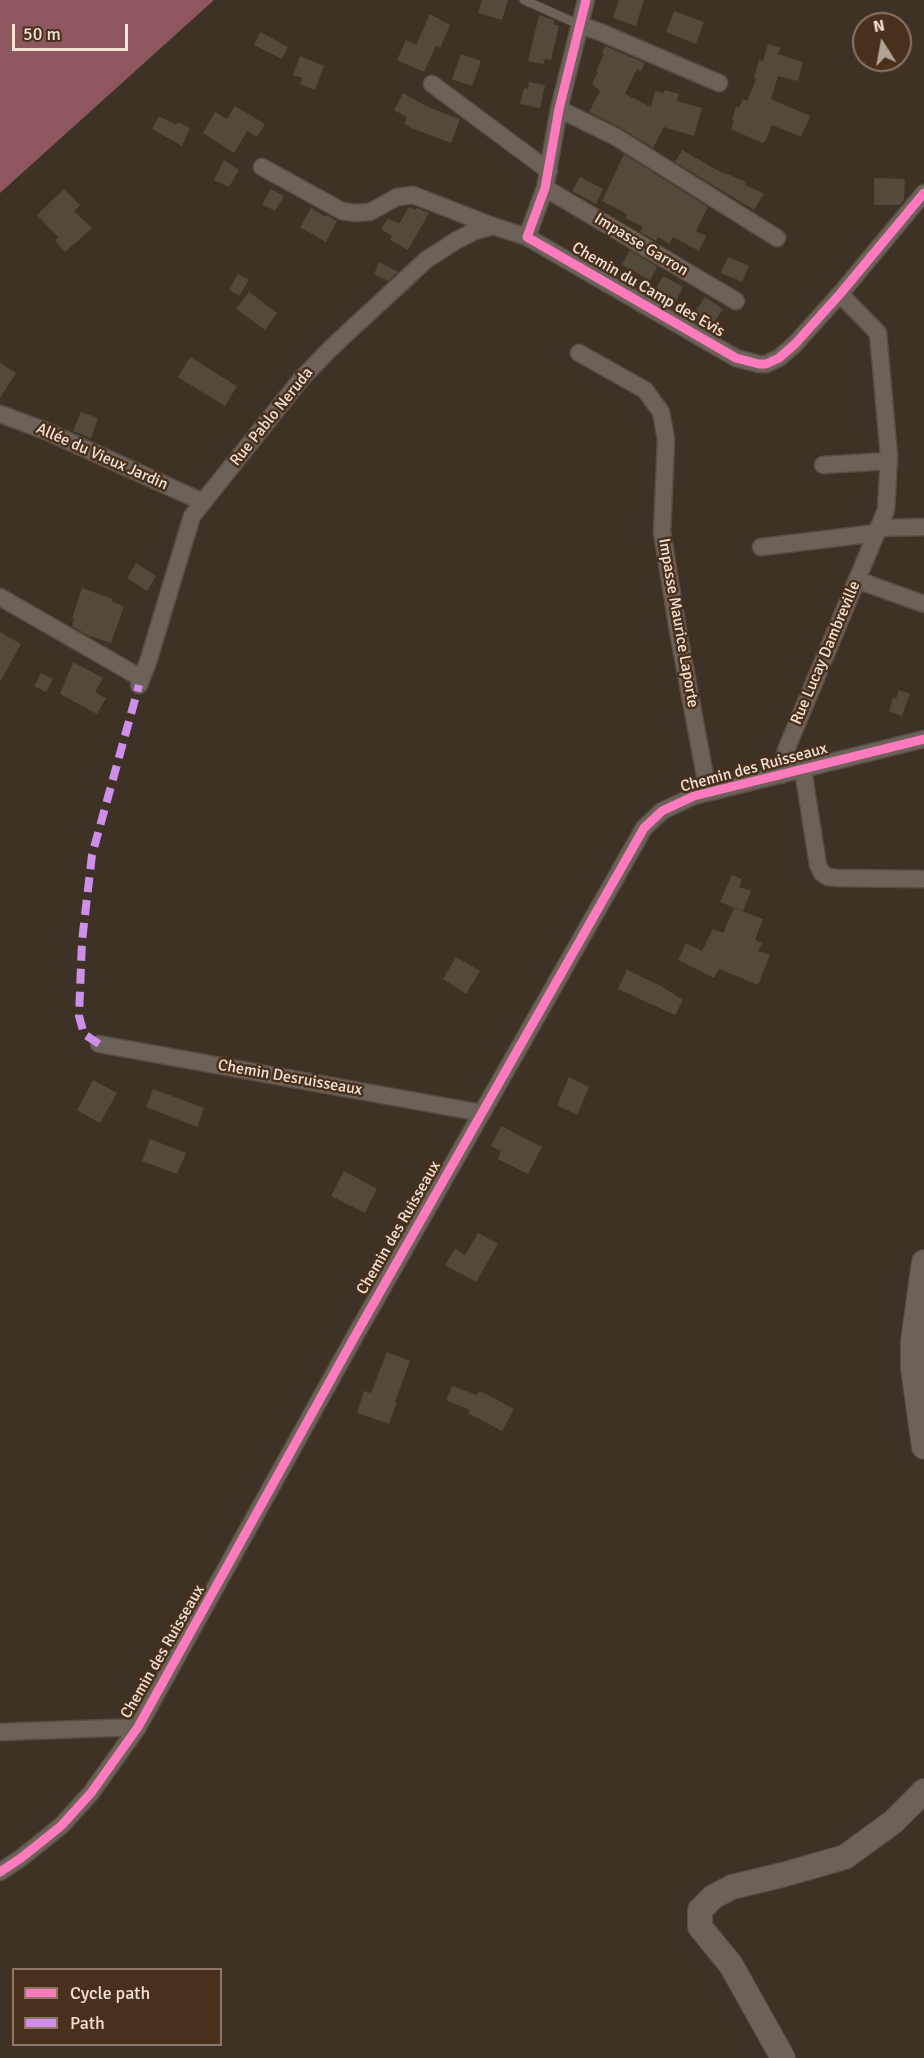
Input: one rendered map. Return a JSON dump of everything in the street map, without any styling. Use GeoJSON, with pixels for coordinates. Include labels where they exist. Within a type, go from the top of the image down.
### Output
{"type":"FeatureCollection","features":[{"type":"Feature","properties":{"kind":"main road"},"geometry":{"type":"LineString","coordinates":[[924,1262],[913,1341],[913,1359],[924,1447]]}},
{"type":"Feature","properties":{"kind":"main road"},"geometry":{"type":"LineString","coordinates":[[783,2058],[731,1965],[700,1927],[700,1910],[713,1897],[732,1887],[845,1857],[893,1822],[924,1791]]}},
{"type":"Feature","properties":{"kind":"street"},"geometry":{"type":"LineString","coordinates":[[527,237],[545,188],[559,109],[586,0]]}},
{"type":"Feature","properties":{"kind":"street"},"geometry":{"type":"LineString","coordinates":[[580,25],[719,82]]}},
{"type":"Feature","properties":{"kind":"street"},"geometry":{"type":"LineString","coordinates":[[432,84],[549,171]]}},
{"type":"Feature","properties":{"kind":"street"},"geometry":{"type":"LineString","coordinates":[[559,109],[616,137],[777,238]]}},
{"type":"Feature","properties":{"kind":"street","name":"Chemin du Camp des Evis"},"geometry":{"type":"LineString","coordinates":[[262,167],[342,211],[370,212],[397,197],[413,195],[527,237],[736,358],[759,364],[766,364],[779,358],[795,344],[924,193]]}},
{"type":"Feature","properties":{"kind":"street","name":"Impasse Garron"},"geometry":{"type":"LineString","coordinates":[[545,188],[736,301]]}},
{"type":"Feature","properties":{"kind":"street","name":"Rue Pablo Neruda"},"geometry":{"type":"LineString","coordinates":[[0,597],[140,682],[192,516],[302,378],[331,348],[426,260],[457,240],[475,231],[493,226]]}},
{"type":"Feature","properties":{"kind":"street","name":"Rue Lucay Dambreville"},"geometry":{"type":"LineString","coordinates":[[781,775],[786,750],[886,510],[889,461],[878,333],[840,294]]}},
{"type":"Feature","properties":{"kind":"street","name":"Impasse Maurice Laporte"},"geometry":{"type":"LineString","coordinates":[[579,353],[645,390],[661,412],[666,439],[662,532],[708,792]]}},
{"type":"Feature","properties":{"kind":"street","name":"Allée du Vieux Jardin"},"geometry":{"type":"LineString","coordinates":[[0,414],[46,431],[203,502]]}},
{"type":"Feature","properties":{"kind":"street"},"geometry":{"type":"LineString","coordinates":[[823,465],[889,461]]}},
{"type":"Feature","properties":{"kind":"street"},"geometry":{"type":"LineString","coordinates":[[761,547],[924,527]]}},
{"type":"Feature","properties":{"kind":"street"},"geometry":{"type":"LineString","coordinates":[[857,580],[924,604]]}},
{"type":"Feature","properties":{"kind":"street","name":"Chemin des Ruisseaux"},"geometry":{"type":"LineString","coordinates":[[0,1872],[61,1826],[92,1793],[138,1727],[644,828],[662,811],[694,796],[924,739]]}},
{"type":"Feature","properties":{"kind":"street"},"geometry":{"type":"LineString","coordinates":[[803,770],[818,865],[822,873],[828,877],[837,878],[924,879]]}},
{"type":"Feature","properties":{"kind":"street","name":"Chemin Desruisseaux"},"geometry":{"type":"LineString","coordinates":[[99,1044],[482,1113]]}},
{"type":"Feature","properties":{"kind":"street"},"geometry":{"type":"LineString","coordinates":[[0,1732],[138,1727]]}},
{"type":"Feature","properties":{"kind":"lane"},"geometry":{"type":"LineString","coordinates":[[524,0],[580,25]]}},
{"type":"Feature","properties":{"kind":"shaded area"},"geometry":{"type":"Polygon","coordinates":[[[0,0],[214,0],[0,193],[0,0]]]}},
{"type":"Feature","properties":{"kind":"building"},"geometry":{"type":"Polygon","coordinates":[[[482,0],[508,0],[502,20],[478,13],[482,0]]]}},
{"type":"Feature","properties":{"kind":"building"},"geometry":{"type":"Polygon","coordinates":[[[619,0],[644,0],[636,26],[613,18],[619,0]]]}},
{"type":"Feature","properties":{"kind":"building"},"geometry":{"type":"Polygon","coordinates":[[[674,11],[704,22],[696,44],[666,32],[674,11]]]}},
{"type":"Feature","properties":{"kind":"building"},"geometry":{"type":"Polygon","coordinates":[[[430,14],[450,25],[440,48],[436,46],[424,72],[397,60],[406,40],[416,45],[430,14]]]}},
{"type":"Feature","properties":{"kind":"building"},"geometry":{"type":"Polygon","coordinates":[[[539,15],[554,20],[553,24],[559,26],[551,60],[545,59],[543,64],[528,61],[539,15]]]}},
{"type":"Feature","properties":{"kind":"building"},"geometry":{"type":"Polygon","coordinates":[[[260,32],[288,47],[282,59],[254,45],[260,32]]]}},
{"type":"Feature","properties":{"kind":"building"},"geometry":{"type":"Polygon","coordinates":[[[768,44],[781,48],[778,54],[803,62],[798,81],[778,76],[771,99],[810,116],[801,137],[772,125],[765,142],[762,143],[731,129],[736,107],[739,108],[743,99],[747,101],[756,79],[754,78],[759,60],[763,61],[768,44]]]}},
{"type":"Feature","properties":{"kind":"building"},"geometry":{"type":"Polygon","coordinates":[[[605,46],[645,63],[641,71],[637,69],[625,94],[651,107],[655,91],[664,93],[665,90],[679,94],[677,101],[702,108],[694,136],[664,127],[653,148],[589,112],[600,91],[592,84],[605,46]]]}},
{"type":"Feature","properties":{"kind":"building"},"geometry":{"type":"Polygon","coordinates":[[[461,54],[481,61],[472,86],[452,79],[461,54]]]}},
{"type":"Feature","properties":{"kind":"building"},"geometry":{"type":"Polygon","coordinates":[[[300,56],[324,66],[315,90],[300,84],[302,78],[293,75],[300,56]]]}},
{"type":"Feature","properties":{"kind":"building"},"geometry":{"type":"Polygon","coordinates":[[[529,82],[545,85],[540,108],[520,104],[524,88],[528,89],[529,82]]]}},
{"type":"Feature","properties":{"kind":"building"},"geometry":{"type":"Polygon","coordinates":[[[403,93],[430,108],[460,119],[451,143],[411,128],[404,123],[407,117],[394,110],[403,93]]]}},
{"type":"Feature","properties":{"kind":"building"},"geometry":{"type":"Polygon","coordinates":[[[235,106],[265,124],[257,137],[247,131],[234,153],[203,133],[215,112],[227,119],[235,106]]]}},
{"type":"Feature","properties":{"kind":"building"},"geometry":{"type":"Polygon","coordinates":[[[159,116],[176,125],[178,122],[190,128],[182,146],[152,129],[159,116]]]}},
{"type":"Feature","properties":{"kind":"building"},"geometry":{"type":"Polygon","coordinates":[[[682,150],[724,174],[746,182],[745,185],[764,194],[754,210],[675,162],[682,150]]]}},
{"type":"Feature","properties":{"kind":"building"},"geometry":{"type":"Polygon","coordinates":[[[624,154],[708,207],[696,231],[706,236],[699,251],[673,237],[669,244],[658,237],[656,241],[640,232],[643,227],[625,218],[627,214],[602,201],[624,154]]]}},
{"type":"Feature","properties":{"kind":"building"},"geometry":{"type":"Polygon","coordinates":[[[224,160],[239,170],[229,187],[214,180],[224,160]]]}},
{"type":"Feature","properties":{"kind":"building"},"geometry":{"type":"Polygon","coordinates":[[[580,177],[603,189],[596,204],[572,191],[580,177]]]}},
{"type":"Feature","properties":{"kind":"building"},"geometry":{"type":"Polygon","coordinates":[[[874,178],[905,179],[904,200],[900,205],[874,205],[874,178]]]}},
{"type":"Feature","properties":{"kind":"building"},"geometry":{"type":"Polygon","coordinates":[[[64,189],[80,205],[74,211],[92,228],[65,252],[55,241],[58,237],[37,215],[64,189]]]}},
{"type":"Feature","properties":{"kind":"building"},"geometry":{"type":"Polygon","coordinates":[[[271,189],[284,196],[275,211],[262,204],[271,189]]]}},
{"type":"Feature","properties":{"kind":"building"},"geometry":{"type":"Polygon","coordinates":[[[409,207],[429,213],[408,250],[390,240],[392,236],[381,229],[388,218],[399,224],[409,207]]]}},
{"type":"Feature","properties":{"kind":"building"},"geometry":{"type":"Polygon","coordinates":[[[311,208],[337,221],[326,242],[300,227],[311,208]]]}},
{"type":"Feature","properties":{"kind":"building"},"geometry":{"type":"Polygon","coordinates":[[[630,250],[657,267],[650,280],[622,265],[630,250]]]}},
{"type":"Feature","properties":{"kind":"building"},"geometry":{"type":"Polygon","coordinates":[[[728,257],[749,266],[742,282],[721,273],[728,257]]]}},
{"type":"Feature","properties":{"kind":"building"},"geometry":{"type":"Polygon","coordinates":[[[379,262],[398,272],[388,281],[374,274],[379,262]]]}},
{"type":"Feature","properties":{"kind":"building"},"geometry":{"type":"Polygon","coordinates":[[[238,274],[249,280],[239,296],[229,290],[238,274]]]}},
{"type":"Feature","properties":{"kind":"building"},"geometry":{"type":"Polygon","coordinates":[[[663,276],[683,287],[672,309],[658,301],[661,296],[654,292],[663,276]]]}},
{"type":"Feature","properties":{"kind":"building"},"geometry":{"type":"Polygon","coordinates":[[[249,292],[277,313],[265,330],[236,309],[249,292]]]}},
{"type":"Feature","properties":{"kind":"building"},"geometry":{"type":"Polygon","coordinates":[[[705,297],[723,309],[709,330],[690,319],[705,297]]]}},
{"type":"Feature","properties":{"kind":"building"},"geometry":{"type":"Polygon","coordinates":[[[190,357],[237,386],[225,406],[178,377],[190,357]]]}},
{"type":"Feature","properties":{"kind":"building"},"geometry":{"type":"Polygon","coordinates":[[[0,363],[16,373],[0,398],[0,363]]]}},
{"type":"Feature","properties":{"kind":"building"},"geometry":{"type":"Polygon","coordinates":[[[81,412],[98,418],[91,438],[73,431],[81,412]]]}},
{"type":"Feature","properties":{"kind":"building"},"geometry":{"type":"Polygon","coordinates":[[[136,563],[156,576],[147,591],[127,578],[136,563]]]}},
{"type":"Feature","properties":{"kind":"building"},"geometry":{"type":"Polygon","coordinates":[[[82,588],[113,599],[112,602],[124,606],[111,643],[87,635],[72,626],[74,619],[72,618],[82,588]]]}},
{"type":"Feature","properties":{"kind":"building"},"geometry":{"type":"Polygon","coordinates":[[[0,632],[21,644],[0,682],[0,632]]]}},
{"type":"Feature","properties":{"kind":"building"},"geometry":{"type":"Polygon","coordinates":[[[73,662],[103,678],[95,692],[106,698],[97,714],[60,694],[73,662]]]}},
{"type":"Feature","properties":{"kind":"building"},"geometry":{"type":"Polygon","coordinates":[[[41,673],[53,679],[46,692],[34,686],[41,673]]]}},
{"type":"Feature","properties":{"kind":"building"},"geometry":{"type":"Polygon","coordinates":[[[899,690],[910,694],[902,716],[889,711],[893,698],[896,699],[899,690]]]}},
{"type":"Feature","properties":{"kind":"building"},"geometry":{"type":"Polygon","coordinates":[[[732,875],[742,879],[739,887],[751,891],[743,911],[720,902],[732,875]]]}},
{"type":"Feature","properties":{"kind":"building"},"geometry":{"type":"Polygon","coordinates":[[[734,908],[763,919],[755,940],[762,943],[758,951],[770,955],[758,985],[719,969],[714,978],[678,960],[686,943],[702,951],[713,929],[723,933],[734,908]]]}},
{"type":"Feature","properties":{"kind":"building"},"geometry":{"type":"Polygon","coordinates":[[[456,957],[480,971],[466,994],[443,979],[456,957]]]}},
{"type":"Feature","properties":{"kind":"building"},"geometry":{"type":"Polygon","coordinates":[[[627,970],[661,986],[683,1000],[675,1015],[618,989],[627,970]]]}},
{"type":"Feature","properties":{"kind":"building"},"geometry":{"type":"Polygon","coordinates":[[[569,1077],[589,1087],[577,1115],[557,1105],[569,1077]]]}},
{"type":"Feature","properties":{"kind":"building"},"geometry":{"type":"Polygon","coordinates":[[[93,1080],[117,1093],[100,1123],[77,1110],[93,1080]]]}},
{"type":"Feature","properties":{"kind":"building"},"geometry":{"type":"Polygon","coordinates":[[[153,1089],[204,1108],[197,1127],[146,1107],[153,1089]]]}},
{"type":"Feature","properties":{"kind":"building"},"geometry":{"type":"Polygon","coordinates":[[[501,1126],[542,1147],[528,1174],[498,1159],[501,1151],[491,1146],[501,1126]]]}},
{"type":"Feature","properties":{"kind":"building"},"geometry":{"type":"Polygon","coordinates":[[[150,1139],[186,1153],[177,1174],[142,1161],[150,1139]]]}},
{"type":"Feature","properties":{"kind":"building"},"geometry":{"type":"Polygon","coordinates":[[[344,1171],[377,1189],[365,1213],[331,1196],[344,1171]]]}},
{"type":"Feature","properties":{"kind":"building"},"geometry":{"type":"Polygon","coordinates":[[[478,1233],[498,1244],[476,1282],[445,1265],[455,1249],[465,1255],[478,1233]]]}},
{"type":"Feature","properties":{"kind":"building"},"geometry":{"type":"Polygon","coordinates":[[[387,1352],[410,1361],[389,1424],[357,1413],[364,1391],[371,1393],[387,1352]]]}},
{"type":"Feature","properties":{"kind":"building"},"geometry":{"type":"Polygon","coordinates":[[[452,1386],[477,1395],[480,1391],[514,1409],[502,1431],[468,1413],[470,1410],[446,1400],[452,1386]]]}},
{"type":"Feature","properties":{"kind":"marked path"},"geometry":{"type":"LineString","coordinates":[[99,1044],[84,1034],[79,1016],[82,941],[92,855],[139,685]]}},
{"type":"Feature","properties":{"kind":"cycle path"},"geometry":{"type":"LineString","coordinates":[[586,0],[559,109],[545,188],[527,237],[736,358],[766,364],[779,358],[795,344],[924,193]]}},
{"type":"Feature","properties":{"kind":"cycle path"},"geometry":{"type":"LineString","coordinates":[[0,1872],[61,1826],[91,1793],[138,1727],[355,1336],[644,828],[662,811],[694,796],[924,739]]}}]}
